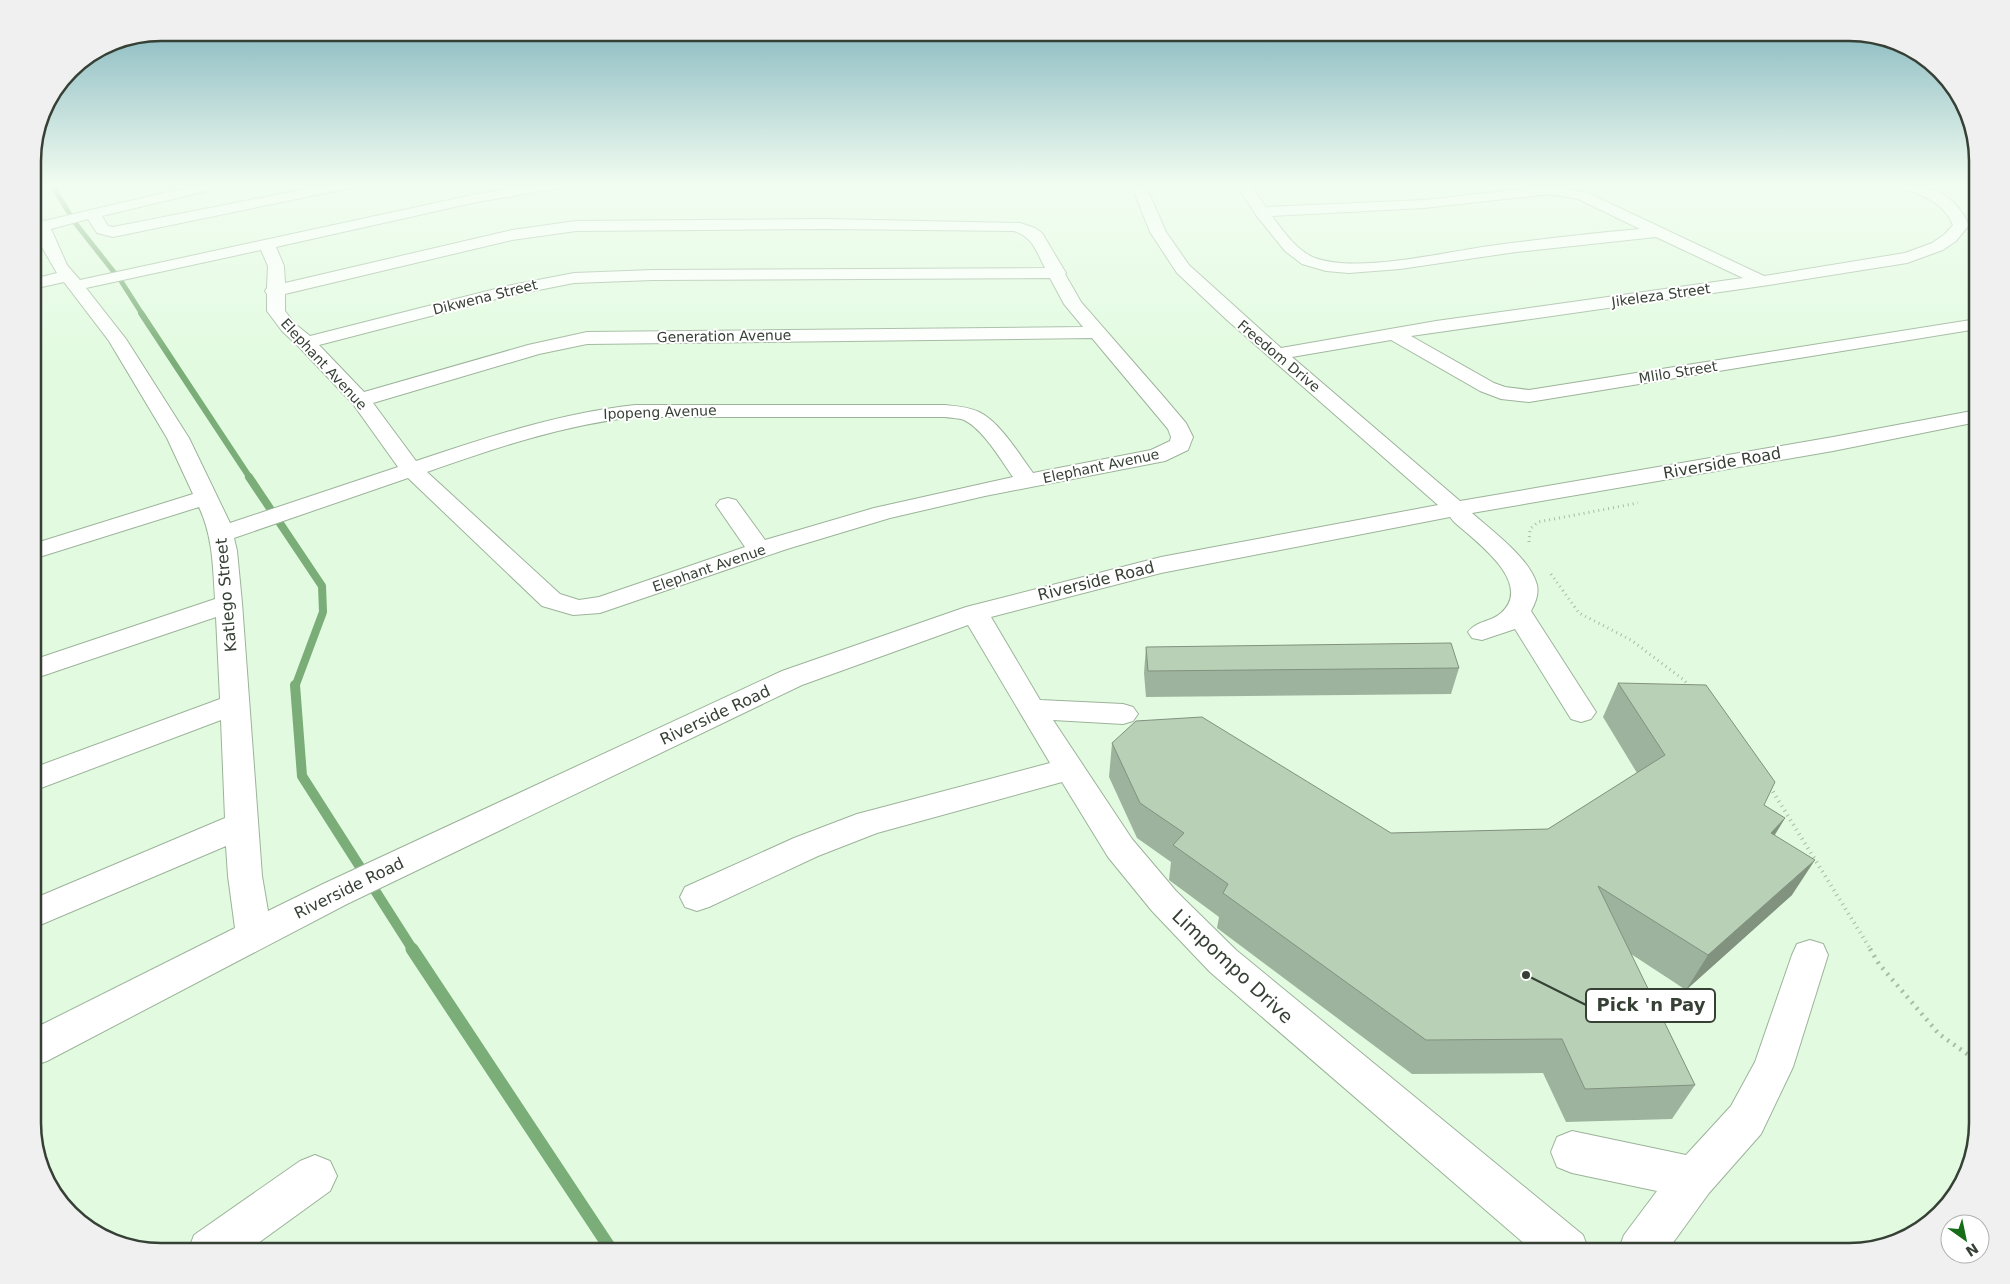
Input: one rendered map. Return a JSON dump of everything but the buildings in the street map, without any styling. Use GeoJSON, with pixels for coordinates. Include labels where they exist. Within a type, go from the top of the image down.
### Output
{"type":"FeatureCollection","features":[{"type":"Feature","properties":{"kind":"street","name":"Katlego Street"},"geometry":{"type":"LineString","coordinates":[[48,244],[71,281],[116,339],[178,438],[218,520],[225,551],[242,826],[246,876],[254,934]]}},
{"type":"Feature","properties":{"kind":"street"},"geometry":{"type":"LineString","coordinates":[[42,283],[71,281],[267,244],[276,266],[274,291]]}},
{"type":"Feature","properties":{"kind":"street","name":"Elephant Avenue"},"geometry":{"type":"LineString","coordinates":[[474,244],[274,291],[276,311],[288,327],[306,343],[360,400],[412,470],[551,600],[564,607],[575,609],[590,608],[608,603],[760,550],[882,514],[1028,481],[1157,456],[1180,445],[1182,437],[1178,428],[1073,304],[1041,244]]}},
{"type":"Feature","properties":{"kind":"street","name":"Freedom Drive"},"geometry":{"type":"LineString","coordinates":[[1166,244],[1183,268],[1232,316],[1455,510],[1501,553],[1524,585],[1524,599],[1518,612]]}},
{"type":"Feature","properties":{"kind":"street"},"geometry":{"type":"LineString","coordinates":[[1289,244],[1300,256],[1320,265],[1340,268],[1381,266],[1551,244]]}},
{"type":"Feature","properties":{"kind":"street"},"geometry":{"type":"LineString","coordinates":[[1684,244],[1762,281]]}},
{"type":"Feature","properties":{"kind":"street","name":"Jikeleza Street"},"geometry":{"type":"LineString","coordinates":[[1277,354],[1392,333],[1762,281],[1907,258],[1928,252],[1943,244]]}},
{"type":"Feature","properties":{"kind":"street","name":"Dikwena Street"},"geometry":{"type":"LineString","coordinates":[[306,343],[507,291],[574,278],[663,275],[1058,273]]}},
{"type":"Feature","properties":{"kind":"street","name":"Mlilo Street"},"geometry":{"type":"LineString","coordinates":[[1392,333],[1487,387],[1501,393],[1529,396],[1969,325]]}},
{"type":"Feature","properties":{"kind":"street","name":"Generation Avenue"},"geometry":{"type":"LineString","coordinates":[[360,400],[535,349],[587,338],[1096,332]]}},
{"type":"Feature","properties":{"kind":"street","name":"Ipopeng Avenue"},"geometry":{"type":"LineString","coordinates":[[221,534],[511,436],[598,415],[672,410],[945,411],[961,413],[980,421],[1028,481]]}},
{"type":"Feature","properties":{"kind":"street","name":"Riverside Road"},"geometry":{"type":"LineString","coordinates":[[42,1043],[334,894],[792,678],[975,613],[1161,565],[1969,418]]}},
{"type":"Feature","properties":{"kind":"street"},"geometry":{"type":"LineString","coordinates":[[42,549],[207,497]]}},
{"type":"Feature","properties":{"kind":"street"},"geometry":{"type":"LineString","coordinates":[[728,505],[741,526],[760,550]]}},
{"type":"Feature","properties":{"kind":"street"},"geometry":{"type":"LineString","coordinates":[[42,667],[229,603]]}},
{"type":"Feature","properties":{"kind":"street"},"geometry":{"type":"LineString","coordinates":[[1482,632],[1506,622],[1518,612],[1581,712]]}},
{"type":"Feature","properties":{"kind":"street","name":"Limpompo Drive"},"geometry":{"type":"LineString","coordinates":[[975,613],[1031,710],[1120,848],[1164,901],[1223,960],[1360,1079],[1556,1243]]}},
{"type":"Feature","properties":{"kind":"street"},"geometry":{"type":"LineString","coordinates":[[42,777],[234,704]]}},
{"type":"Feature","properties":{"kind":"street"},"geometry":{"type":"LineString","coordinates":[[1031,710],[1123,714]]}},
{"type":"Feature","properties":{"kind":"street"},"geometry":{"type":"LineString","coordinates":[[697,897],[806,847],[869,823],[1069,769]]}},
{"type":"Feature","properties":{"kind":"street"},"geometry":{"type":"LineString","coordinates":[[42,910],[242,826]]}},
{"type":"Feature","properties":{"kind":"street"},"geometry":{"type":"LineString","coordinates":[[1647,1243],[1694,1178],[1746,1120],[1773,1067],[1810,955]]}},
{"type":"Feature","properties":{"kind":"street"},"geometry":{"type":"LineString","coordinates":[[1572,1152],[1694,1178]]}},
{"type":"Feature","properties":{"kind":"street"},"geometry":{"type":"LineString","coordinates":[[222,1243],[315,1176]]}},
{"type":"Feature","properties":{"kind":"path"},"geometry":{"type":"LineString","coordinates":[[1534,549],[1528,540],[1530,529],[1538,522],[1645,501]]}},
{"type":"Feature","properties":{"kind":"path"},"geometry":{"type":"LineString","coordinates":[[1550,573],[1579,612],[1631,640],[1684,680],[1690,688]]}},
{"type":"Feature","properties":{"kind":"path"},"geometry":{"type":"LineString","coordinates":[[1769,786],[1879,964],[1939,1034],[1969,1055]]}},
{"type":"Feature","properties":{"kind":"waterway"},"geometry":{"type":"LineString","coordinates":[[92,244],[121,281],[142,314]]}},
{"type":"Feature","properties":{"kind":"waterway"},"geometry":{"type":"LineString","coordinates":[[141,313],[250,478]]}},
{"type":"Feature","properties":{"kind":"waterway"},"geometry":{"type":"LineString","coordinates":[[249,477],[322,586],[323,612],[295,687]]}},
{"type":"Feature","properties":{"kind":"waterway"},"geometry":{"type":"LineString","coordinates":[[295,687],[302,776],[413,950]]}},
{"type":"Feature","properties":{"kind":"waterway"},"geometry":{"type":"LineString","coordinates":[[412,949],[607,1243]]}},
{"type":"Feature","properties":{"kind":"place","name":"Pick 'n Pay"},"geometry":{"type":"Point","coordinates":[1526,975]}}]}
